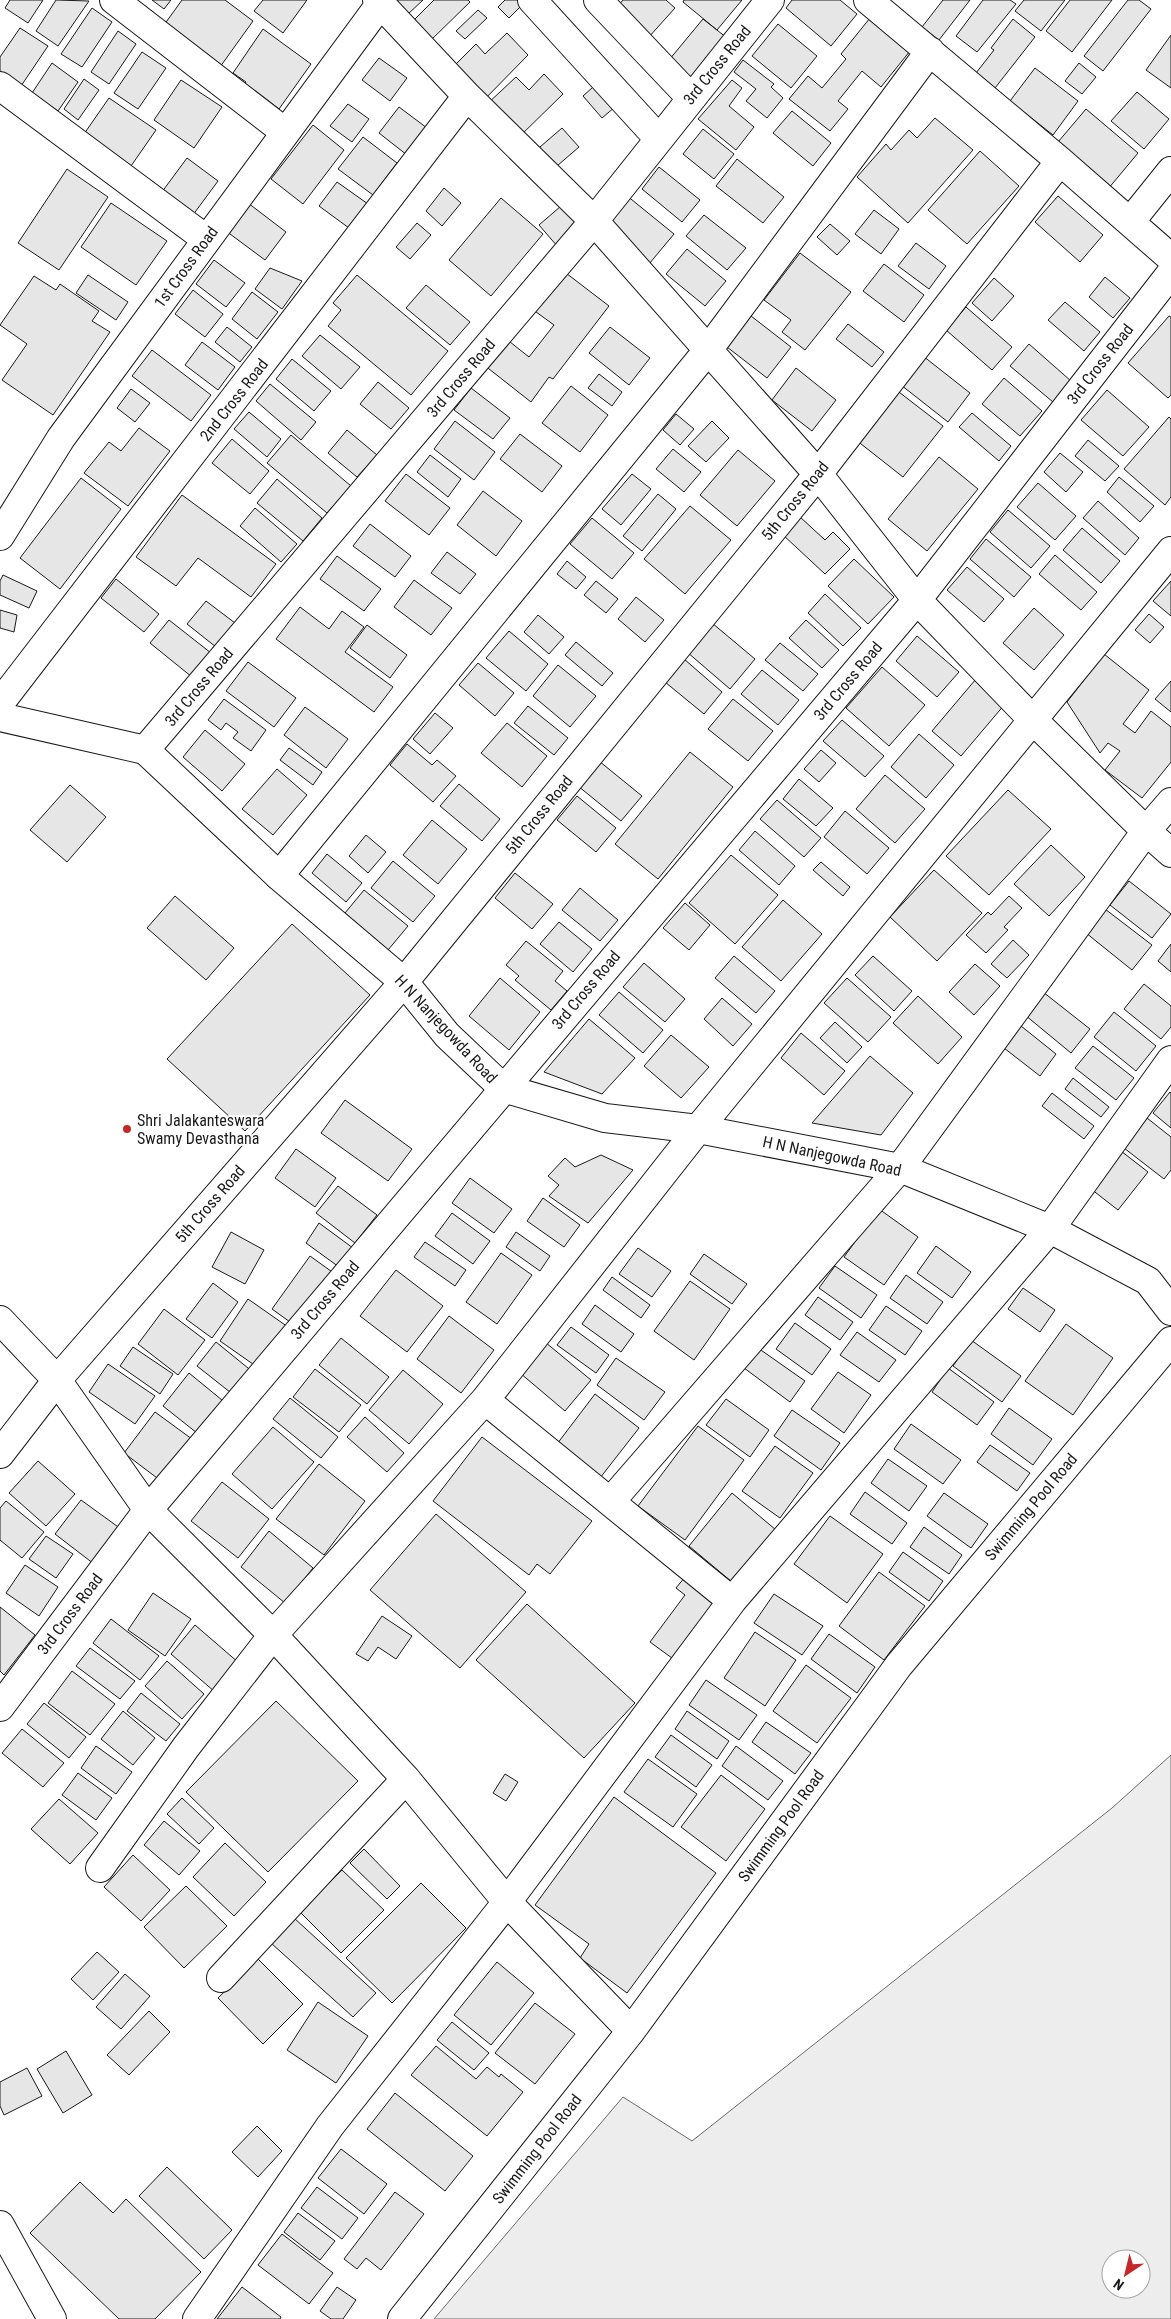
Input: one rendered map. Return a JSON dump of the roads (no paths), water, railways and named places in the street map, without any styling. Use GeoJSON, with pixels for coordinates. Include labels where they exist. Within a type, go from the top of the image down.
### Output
{"type":"FeatureCollection","features":[{"type":"Feature","properties":{"kind":"street"},"geometry":{"type":"LineString","coordinates":[[114,0],[284,132]]}},
{"type":"Feature","properties":{"kind":"street"},"geometry":{"type":"LineString","coordinates":[[532,0],[658,138]]}},
{"type":"Feature","properties":{"kind":"street"},"geometry":{"type":"LineString","coordinates":[[598,0],[691,98]]}},
{"type":"Feature","properties":{"kind":"street","name":"3rd Cross Road"},"geometry":{"type":"LineString","coordinates":[[146,750],[594,221],[658,138],[770,0]]}},
{"type":"Feature","properties":{"kind":"street"},"geometry":{"type":"LineString","coordinates":[[868,0],[1060,161],[1171,258]]}},
{"type":"Feature","properties":{"kind":"street"},"geometry":{"type":"LineString","coordinates":[[379,2],[467,96],[594,221],[818,474],[917,600],[1032,719],[1146,831],[1171,852]]}},
{"type":"Feature","properties":{"kind":"street","name":"1st Cross Road"},"geometry":{"type":"LineString","coordinates":[[0,536],[61,438],[379,2]]}},
{"type":"Feature","properties":{"kind":"street"},"geometry":{"type":"LineString","coordinates":[[279,876],[708,350],[930,51]]}},
{"type":"Feature","properties":{"kind":"street"},"geometry":{"type":"LineString","coordinates":[[0,86],[206,239]]}},
{"type":"Feature","properties":{"kind":"street","name":"2nd Cross Road"},"geometry":{"type":"LineString","coordinates":[[0,703],[467,96]]}},
{"type":"Feature","properties":{"kind":"street","name":"5th Cross Road"},"geometry":{"type":"LineString","coordinates":[[0,1454],[57,1380],[404,982],[818,474],[1060,161]]}},
{"type":"Feature","properties":{"kind":"street"},"geometry":{"type":"LineString","coordinates":[[1130,222],[1171,171]]}},
{"type":"Feature","properties":{"kind":"street","name":"3rd Cross Road"},"geometry":{"type":"LineString","coordinates":[[0,1706],[148,1510],[917,600],[1171,273]]}},
{"type":"Feature","properties":{"kind":"street"},"geometry":{"type":"LineString","coordinates":[[100,1868],[186,1747],[273,1635],[484,1400],[698,1129],[1171,551]]}},
{"type":"Feature","properties":{"kind":"street"},"geometry":{"type":"LineString","coordinates":[[0,717],[146,750]]}},
{"type":"Feature","properties":{"kind":"street","name":"H N Nanjegowda Road"},"geometry":{"type":"LineString","coordinates":[[146,750],[279,876],[404,982],[447,1034],[503,1088],[605,1118],[698,1129],[900,1168],[1050,1229],[1148,1281],[1171,1311]]}},
{"type":"Feature","properties":{"kind":"street"},"geometry":{"type":"LineString","coordinates":[[611,1501],[900,1168],[1146,831],[1171,802]]}},
{"type":"Feature","properties":{"kind":"street"},"geometry":{"type":"LineString","coordinates":[[197,2319],[330,2126],[507,1902],[732,1600],[1050,1229],[1171,1060]]}},
{"type":"Feature","properties":{"kind":"street"},"geometry":{"type":"LineString","coordinates":[[0,1320],[57,1380],[148,1510],[273,1635],[406,1779],[507,1902],[631,2031]]}},
{"type":"Feature","properties":{"kind":"street","name":"Swimming Pool Road"},"geometry":{"type":"LineString","coordinates":[[402,2319],[631,2031],[899,1665],[1171,1341]]}},
{"type":"Feature","properties":{"kind":"street"},"geometry":{"type":"LineString","coordinates":[[484,1400],[732,1600]]}},
{"type":"Feature","properties":{"kind":"street"},"geometry":{"type":"LineString","coordinates":[[221,1978],[406,1779]]}},
{"type":"Feature","properties":{"kind":"street"},"geometry":{"type":"LineString","coordinates":[[0,2225],[52,2319]]}},
{"type":"Feature","properties":{"kind":"place","name":"Shri Jalakanteswara Swamy Devasthana"},"geometry":{"type":"Point","coordinates":[127,1129]}}]}
